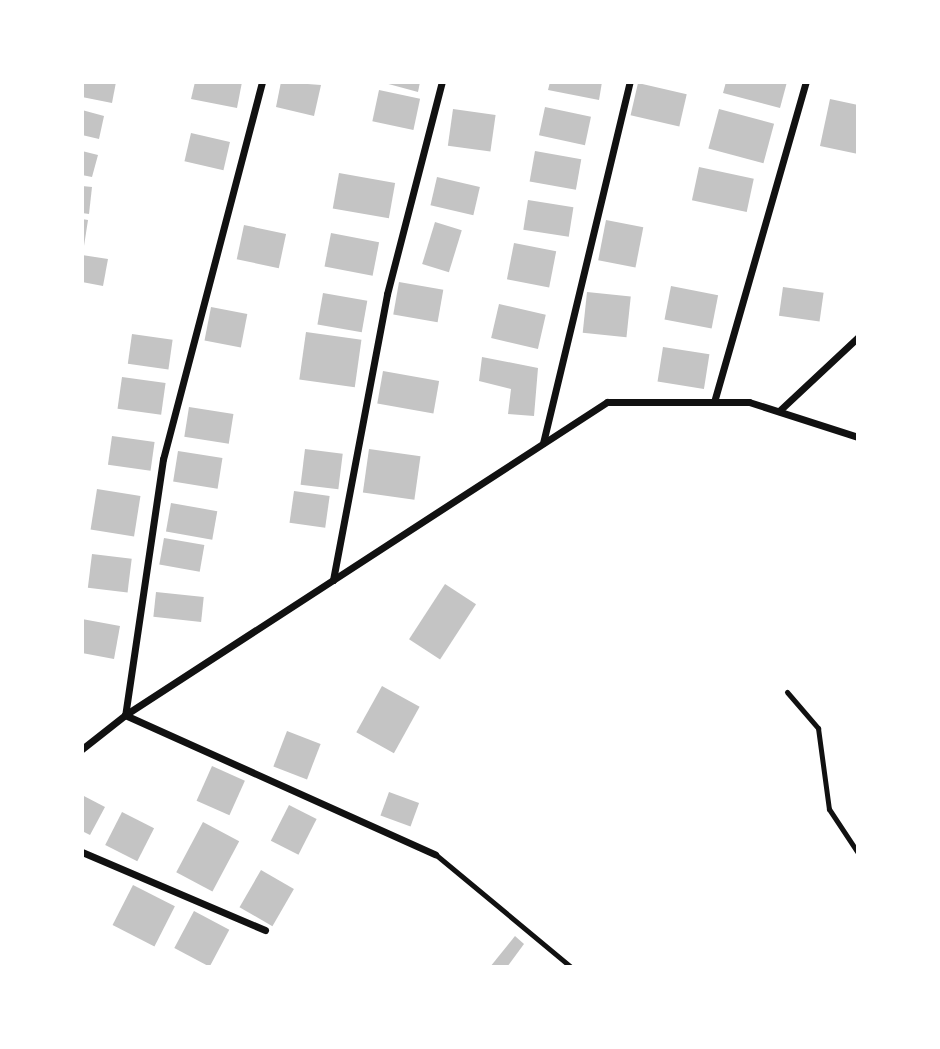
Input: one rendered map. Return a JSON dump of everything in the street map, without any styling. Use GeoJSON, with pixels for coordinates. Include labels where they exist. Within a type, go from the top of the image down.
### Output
{"type":"FeatureCollection","features":[{"type":"Feature","properties":{"kind":"street"},"geometry":{"type":"LineString","coordinates":[[125,715],[163,459],[262,82]]}},
{"type":"Feature","properties":{"kind":"street"},"geometry":{"type":"LineString","coordinates":[[333,580],[387,294],[442,82]]}},
{"type":"Feature","properties":{"kind":"street"},"geometry":{"type":"LineString","coordinates":[[543,443],[630,82]]}},
{"type":"Feature","properties":{"kind":"street"},"geometry":{"type":"LineString","coordinates":[[714,402],[806,82]]}},
{"type":"Feature","properties":{"kind":"street"},"geometry":{"type":"LineString","coordinates":[[779,411],[858,337]]}},
{"type":"Feature","properties":{"kind":"street"},"geometry":{"type":"LineString","coordinates":[[82,749],[125,715],[607,402],[749,402],[858,436]]}},
{"type":"Feature","properties":{"kind":"street"},"geometry":{"type":"LineString","coordinates":[[125,715],[435,854]]}},
{"type":"Feature","properties":{"kind":"street"},"geometry":{"type":"LineString","coordinates":[[82,852],[265,930]]}},
{"type":"Feature","properties":{"kind":"lane"},"geometry":{"type":"LineString","coordinates":[[787,692],[818,728],[829,809],[858,853]]}},
{"type":"Feature","properties":{"kind":"lane"},"geometry":{"type":"LineString","coordinates":[[435,854],[571,967]]}},
{"type":"Feature","properties":{"kind":"building"},"geometry":{"type":"Polygon","coordinates":[[[82,82],[116,82],[112,103],[82,97],[82,82]]]}},
{"type":"Feature","properties":{"kind":"building"},"geometry":{"type":"Polygon","coordinates":[[[195,82],[242,82],[237,108],[191,99],[195,82]]]}},
{"type":"Feature","properties":{"kind":"building"},"geometry":{"type":"Polygon","coordinates":[[[281,82],[321,85],[314,116],[276,107],[281,82]]]}},
{"type":"Feature","properties":{"kind":"building"},"geometry":{"type":"Polygon","coordinates":[[[381,82],[420,82],[418,92],[381,82]]]}},
{"type":"Feature","properties":{"kind":"building"},"geometry":{"type":"Polygon","coordinates":[[[550,82],[602,82],[599,100],[548,90],[550,82]]]}},
{"type":"Feature","properties":{"kind":"building"},"geometry":{"type":"Polygon","coordinates":[[[726,82],[787,82],[780,108],[723,93],[726,82]]]}},
{"type":"Feature","properties":{"kind":"building"},"geometry":{"type":"Polygon","coordinates":[[[638,83],[687,94],[679,126],[631,115],[638,83]]]}},
{"type":"Feature","properties":{"kind":"building"},"geometry":{"type":"Polygon","coordinates":[[[379,90],[420,99],[413,130],[372,121],[379,90]]]}},
{"type":"Feature","properties":{"kind":"building"},"geometry":{"type":"Polygon","coordinates":[[[830,99],[858,105],[858,154],[820,146],[830,99]]]}},
{"type":"Feature","properties":{"kind":"building"},"geometry":{"type":"Polygon","coordinates":[[[545,107],[591,117],[585,145],[539,135],[545,107]]]}},
{"type":"Feature","properties":{"kind":"building"},"geometry":{"type":"Polygon","coordinates":[[[453,109],[496,115],[490,152],[448,146],[453,109]]]}},
{"type":"Feature","properties":{"kind":"building"},"geometry":{"type":"Polygon","coordinates":[[[719,109],[774,124],[763,163],[708,149],[719,109]]]}},
{"type":"Feature","properties":{"kind":"building"},"geometry":{"type":"Polygon","coordinates":[[[82,110],[104,116],[99,139],[82,135],[82,110]]]}},
{"type":"Feature","properties":{"kind":"building"},"geometry":{"type":"Polygon","coordinates":[[[191,133],[230,142],[223,170],[184,161],[191,133]]]}},
{"type":"Feature","properties":{"kind":"building"},"geometry":{"type":"Polygon","coordinates":[[[82,151],[98,155],[92,177],[82,175],[82,151]]]}},
{"type":"Feature","properties":{"kind":"building"},"geometry":{"type":"Polygon","coordinates":[[[535,151],[581,159],[576,190],[530,182],[535,151]]]}},
{"type":"Feature","properties":{"kind":"building"},"geometry":{"type":"Polygon","coordinates":[[[699,167],[754,179],[747,212],[692,200],[699,167]]]}},
{"type":"Feature","properties":{"kind":"building"},"geometry":{"type":"Polygon","coordinates":[[[339,173],[395,183],[389,218],[333,208],[339,173]]]}},
{"type":"Feature","properties":{"kind":"building"},"geometry":{"type":"Polygon","coordinates":[[[437,177],[480,187],[473,215],[430,205],[437,177]]]}},
{"type":"Feature","properties":{"kind":"building"},"geometry":{"type":"Polygon","coordinates":[[[82,186],[92,187],[89,214],[82,213],[82,186]]]}},
{"type":"Feature","properties":{"kind":"building"},"geometry":{"type":"Polygon","coordinates":[[[528,200],[573,207],[569,237],[523,230],[528,200]]]}},
{"type":"Feature","properties":{"kind":"building"},"geometry":{"type":"Polygon","coordinates":[[[82,219],[88,220],[84,246],[82,246],[82,219]]]}},
{"type":"Feature","properties":{"kind":"building"},"geometry":{"type":"Polygon","coordinates":[[[606,220],[643,227],[635,267],[598,260],[606,220]]]}},
{"type":"Feature","properties":{"kind":"building"},"geometry":{"type":"Polygon","coordinates":[[[435,222],[462,230],[449,272],[422,264],[435,222]]]}},
{"type":"Feature","properties":{"kind":"building"},"geometry":{"type":"Polygon","coordinates":[[[244,225],[286,234],[279,268],[237,259],[244,225]]]}},
{"type":"Feature","properties":{"kind":"building"},"geometry":{"type":"Polygon","coordinates":[[[331,233],[379,242],[373,276],[325,266],[331,233]]]}},
{"type":"Feature","properties":{"kind":"building"},"geometry":{"type":"Polygon","coordinates":[[[514,243],[556,251],[549,288],[507,279],[514,243]]]}},
{"type":"Feature","properties":{"kind":"building"},"geometry":{"type":"Polygon","coordinates":[[[82,255],[108,259],[103,286],[82,282],[82,255]]]}},
{"type":"Feature","properties":{"kind":"building"},"geometry":{"type":"Polygon","coordinates":[[[399,282],[443,290],[438,322],[393,314],[399,282]]]}},
{"type":"Feature","properties":{"kind":"building"},"geometry":{"type":"Polygon","coordinates":[[[671,286],[718,295],[712,329],[665,319],[671,286]]]}},
{"type":"Feature","properties":{"kind":"building"},"geometry":{"type":"Polygon","coordinates":[[[783,287],[824,293],[820,321],[779,316],[783,287]]]}},
{"type":"Feature","properties":{"kind":"building"},"geometry":{"type":"Polygon","coordinates":[[[587,292],[631,297],[626,337],[583,333],[587,292]]]}},
{"type":"Feature","properties":{"kind":"building"},"geometry":{"type":"Polygon","coordinates":[[[323,293],[367,301],[362,332],[317,325],[323,293]]]}},
{"type":"Feature","properties":{"kind":"building"},"geometry":{"type":"Polygon","coordinates":[[[499,304],[546,315],[538,349],[491,338],[499,304]]]}},
{"type":"Feature","properties":{"kind":"building"},"geometry":{"type":"Polygon","coordinates":[[[211,307],[247,314],[241,347],[205,340],[211,307]]]}},
{"type":"Feature","properties":{"kind":"building"},"geometry":{"type":"Polygon","coordinates":[[[306,332],[361,340],[355,387],[299,380],[306,332]]]}},
{"type":"Feature","properties":{"kind":"building"},"geometry":{"type":"Polygon","coordinates":[[[132,334],[173,340],[168,369],[128,364],[132,334]]]}},
{"type":"Feature","properties":{"kind":"building"},"geometry":{"type":"Polygon","coordinates":[[[663,347],[709,354],[704,389],[658,382],[663,347]]]}},
{"type":"Feature","properties":{"kind":"building"},"geometry":{"type":"Polygon","coordinates":[[[482,357],[538,368],[534,416],[508,414],[511,389],[479,381],[482,357]]]}},
{"type":"Feature","properties":{"kind":"building"},"geometry":{"type":"Polygon","coordinates":[[[383,371],[439,381],[433,413],[377,403],[383,371]]]}},
{"type":"Feature","properties":{"kind":"building"},"geometry":{"type":"Polygon","coordinates":[[[122,377],[166,383],[161,415],[118,409],[122,377]]]}},
{"type":"Feature","properties":{"kind":"building"},"geometry":{"type":"Polygon","coordinates":[[[189,407],[233,414],[229,444],[184,437],[189,407]]]}},
{"type":"Feature","properties":{"kind":"building"},"geometry":{"type":"Polygon","coordinates":[[[112,436],[155,442],[151,471],[108,465],[112,436]]]}},
{"type":"Feature","properties":{"kind":"building"},"geometry":{"type":"Polygon","coordinates":[[[305,449],[343,454],[338,489],[301,485],[305,449]]]}},
{"type":"Feature","properties":{"kind":"building"},"geometry":{"type":"Polygon","coordinates":[[[369,449],[420,456],[414,500],[363,493],[369,449]]]}},
{"type":"Feature","properties":{"kind":"building"},"geometry":{"type":"Polygon","coordinates":[[[178,451],[222,458],[218,489],[173,482],[178,451]]]}},
{"type":"Feature","properties":{"kind":"building"},"geometry":{"type":"Polygon","coordinates":[[[97,489],[140,496],[134,536],[91,529],[97,489]]]}},
{"type":"Feature","properties":{"kind":"building"},"geometry":{"type":"Polygon","coordinates":[[[294,491],[330,496],[325,528],[290,523],[294,491]]]}},
{"type":"Feature","properties":{"kind":"building"},"geometry":{"type":"Polygon","coordinates":[[[171,503],[217,511],[212,540],[166,532],[171,503]]]}},
{"type":"Feature","properties":{"kind":"building"},"geometry":{"type":"Polygon","coordinates":[[[164,538],[204,545],[200,572],[159,565],[164,538]]]}},
{"type":"Feature","properties":{"kind":"building"},"geometry":{"type":"Polygon","coordinates":[[[92,554],[132,559],[128,593],[88,588],[92,554]]]}},
{"type":"Feature","properties":{"kind":"building"},"geometry":{"type":"Polygon","coordinates":[[[445,584],[476,604],[440,660],[409,639],[445,584]]]}},
{"type":"Feature","properties":{"kind":"building"},"geometry":{"type":"Polygon","coordinates":[[[156,592],[204,597],[201,622],[153,617],[156,592]]]}},
{"type":"Feature","properties":{"kind":"building"},"geometry":{"type":"Polygon","coordinates":[[[82,619],[120,626],[114,659],[82,653],[82,619]]]}},
{"type":"Feature","properties":{"kind":"building"},"geometry":{"type":"Polygon","coordinates":[[[382,686],[420,707],[394,753],[356,732],[382,686]]]}},
{"type":"Feature","properties":{"kind":"building"},"geometry":{"type":"Polygon","coordinates":[[[287,731],[321,744],[307,779],[273,766],[287,731]]]}},
{"type":"Feature","properties":{"kind":"building"},"geometry":{"type":"Polygon","coordinates":[[[212,766],[245,781],[229,815],[197,801],[212,766]]]}},
{"type":"Feature","properties":{"kind":"building"},"geometry":{"type":"Polygon","coordinates":[[[389,792],[419,803],[411,826],[380,815],[389,792]]]}},
{"type":"Feature","properties":{"kind":"building"},"geometry":{"type":"Polygon","coordinates":[[[82,795],[105,807],[90,835],[82,831],[82,795]]]}},
{"type":"Feature","properties":{"kind":"building"},"geometry":{"type":"Polygon","coordinates":[[[289,805],[317,819],[298,855],[271,841],[289,805]]]}},
{"type":"Feature","properties":{"kind":"building"},"geometry":{"type":"Polygon","coordinates":[[[122,812],[154,828],[137,861],[105,845],[122,812]]]}},
{"type":"Feature","properties":{"kind":"building"},"geometry":{"type":"Polygon","coordinates":[[[203,822],[239,841],[212,892],[176,872],[203,822]]]}},
{"type":"Feature","properties":{"kind":"building"},"geometry":{"type":"Polygon","coordinates":[[[261,870],[294,889],[272,926],[240,907],[261,870]]]}},
{"type":"Feature","properties":{"kind":"building"},"geometry":{"type":"Polygon","coordinates":[[[133,885],[175,906],[154,946],[113,925],[133,885]]]}},
{"type":"Feature","properties":{"kind":"building"},"geometry":{"type":"Polygon","coordinates":[[[194,911],[229,930],[210,967],[174,948],[194,911]]]}},
{"type":"Feature","properties":{"kind":"building"},"geometry":{"type":"Polygon","coordinates":[[[515,936],[524,944],[507,967],[490,967],[515,936]]]}}]}
